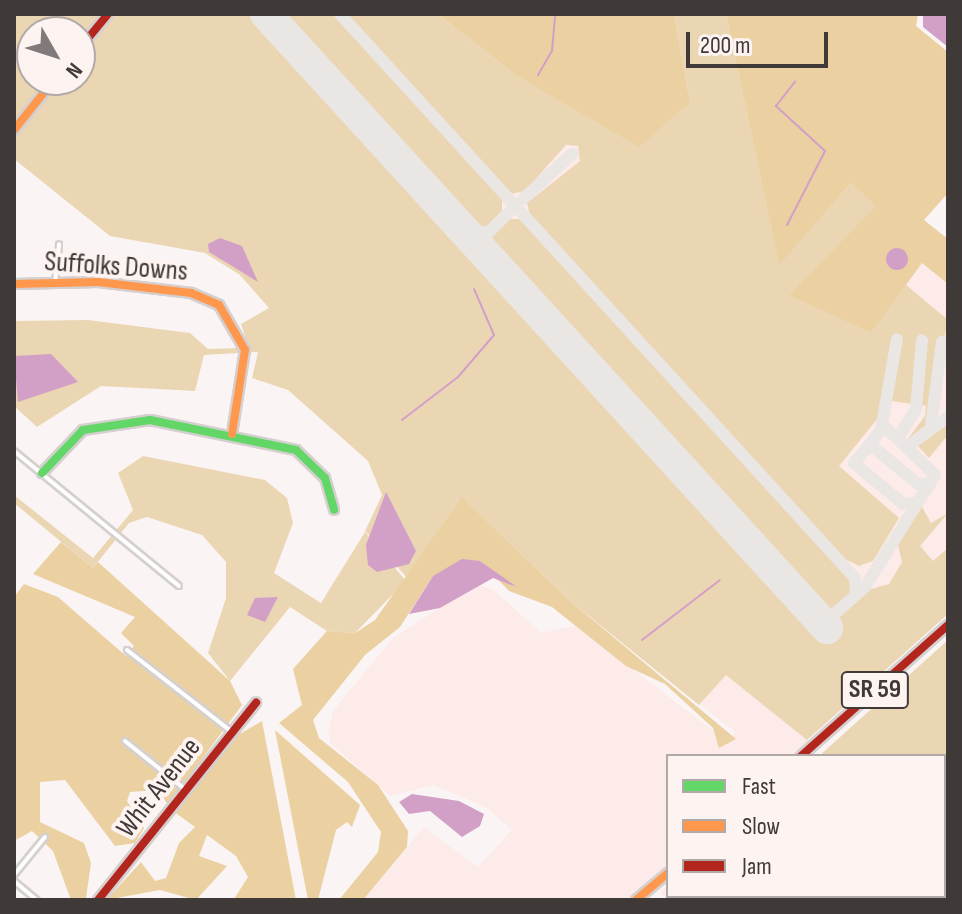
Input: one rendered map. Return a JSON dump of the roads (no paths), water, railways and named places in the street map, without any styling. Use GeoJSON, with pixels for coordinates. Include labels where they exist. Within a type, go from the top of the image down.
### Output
{"type":"FeatureCollection","features":[{"type":"Feature","properties":{"kind":"street"},"geometry":{"type":"LineString","coordinates":[[14,130],[41,96]]}},
{"type":"Feature","properties":{"kind":"street"},"geometry":{"type":"LineString","coordinates":[[55,283],[59,244]]}},
{"type":"Feature","properties":{"kind":"street","name":"Suffolks Downs"},"geometry":{"type":"LineString","coordinates":[[14,284],[55,283],[191,293],[222,307],[245,350],[232,434]]}},
{"type":"Feature","properties":{"kind":"street"},"geometry":{"type":"LineString","coordinates":[[42,473],[69,440],[94,425],[150,420],[232,434],[303,454],[325,478],[334,510]]}},
{"type":"Feature","properties":{"kind":"street"},"geometry":{"type":"LineString","coordinates":[[14,451],[179,586]]}},
{"type":"Feature","properties":{"kind":"street","name":"SR 59"},"geometry":{"type":"LineString","coordinates":[[803,754],[948,625]]}},
{"type":"Feature","properties":{"kind":"street"},"geometry":{"type":"LineString","coordinates":[[127,650],[232,732]]}},
{"type":"Feature","properties":{"kind":"street","name":"Whit Avenue"},"geometry":{"type":"LineString","coordinates":[[98,900],[256,703]]}},
{"type":"Feature","properties":{"kind":"street"},"geometry":{"type":"LineString","coordinates":[[125,741],[186,790]]}},
{"type":"Feature","properties":{"kind":"street"},"geometry":{"type":"LineString","coordinates":[[37,900],[14,878],[45,837]]}},
{"type":"Feature","properties":{"kind":"street"},"geometry":{"type":"LineString","coordinates":[[636,900],[666,875]]}},
{"type":"Feature","properties":{"kind":"waterway"},"geometry":{"type":"LineString","coordinates":[[538,75],[552,51],[555,14]]}},
{"type":"Feature","properties":{"kind":"waterway"},"geometry":{"type":"LineString","coordinates":[[787,225],[825,151],[776,106],[795,82]]}},
{"type":"Feature","properties":{"kind":"waterway"},"geometry":{"type":"LineString","coordinates":[[402,420],[458,377],[494,335],[474,289]]}},
{"type":"Feature","properties":{"kind":"waterway"},"geometry":{"type":"LineString","coordinates":[[642,640],[720,580]]}}]}
